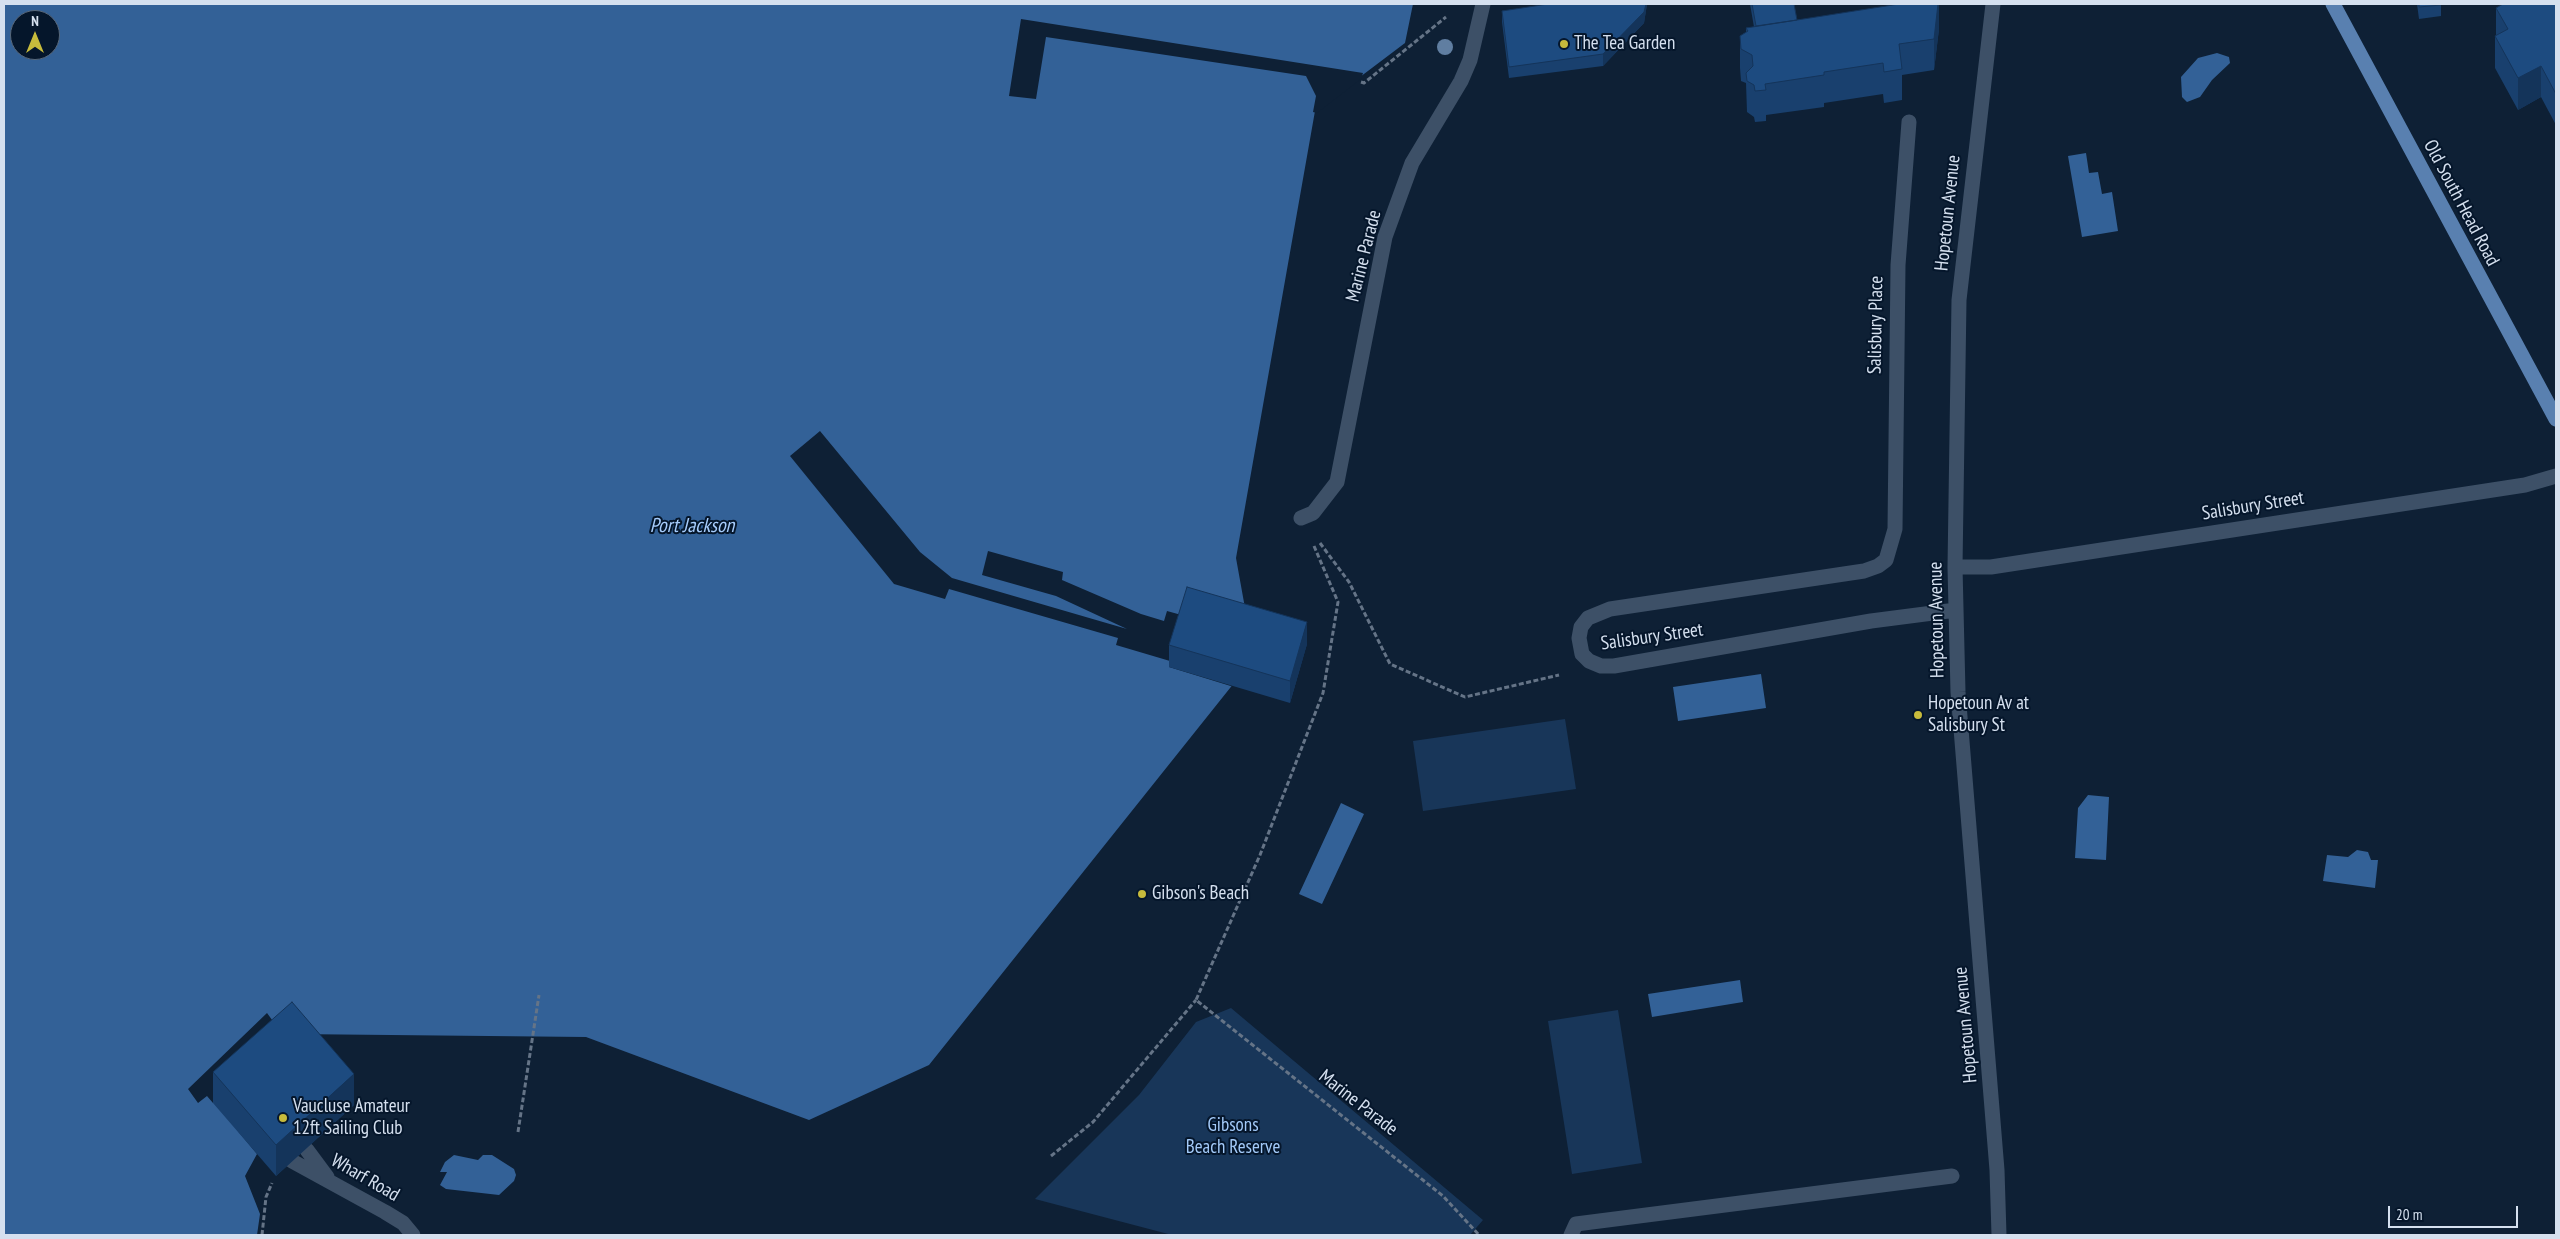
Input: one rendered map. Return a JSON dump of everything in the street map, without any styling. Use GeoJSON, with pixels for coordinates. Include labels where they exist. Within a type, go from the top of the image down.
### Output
{"type":"FeatureCollection","features":[{"type":"Feature","properties":{"kind":"main road","name":"Old South Head Road"},"geometry":{"type":"LineString","coordinates":[[2333,4],[2556,419]]}},
{"type":"Feature","properties":{"kind":"street","name":"Marine Parade"},"geometry":{"type":"LineString","coordinates":[[1301,518],[1313,513],[1337,482],[1385,237],[1412,163],[1461,81],[1470,60],[1483,4]]}},
{"type":"Feature","properties":{"kind":"street","name":"Hopetoun Avenue"},"geometry":{"type":"LineString","coordinates":[[1993,4],[1959,300],[1955,567],[1958,692],[1998,1170],[1999,1235]]}},
{"type":"Feature","properties":{"kind":"street","name":"Salisbury Place"},"geometry":{"type":"LineString","coordinates":[[1895,529],[1897,274],[1909,122]]}},
{"type":"Feature","properties":{"kind":"street","name":"Salisbury Street"},"geometry":{"type":"LineString","coordinates":[[1955,567],[1991,567],[2525,485],[2556,476]]}},
{"type":"Feature","properties":{"kind":"street","name":"Salisbury Street"},"geometry":{"type":"LineString","coordinates":[[1895,529],[1888,554],[1882,563],[1872,569],[1602,612],[1588,618],[1581,627],[1580,648],[1586,658],[1594,665],[1614,666],[1871,621],[1956,610]]}},
{"type":"Feature","properties":{"kind":"street"},"geometry":{"type":"LineString","coordinates":[[308,1150],[327,1179]]}},
{"type":"Feature","properties":{"kind":"street","name":"Wharf Road"},"geometry":{"type":"LineString","coordinates":[[292,1161],[327,1179],[402,1223],[413,1235]]}},
{"type":"Feature","properties":{"kind":"street"},"geometry":{"type":"LineString","coordinates":[[1574,1230],[1952,1176]]}},
{"type":"Feature","properties":{"kind":"path"},"geometry":{"type":"LineString","coordinates":[[1361,82],[1364,83],[1446,19],[1447,11]]}},
{"type":"Feature","properties":{"kind":"path"},"geometry":{"type":"LineString","coordinates":[[1301,518],[1349,582],[1390,664],[1465,697]]}},
{"type":"Feature","properties":{"kind":"path"},"geometry":{"type":"LineString","coordinates":[[1051,1156],[1093,1122],[1196,1000],[1260,855],[1323,693],[1338,602],[1301,518]]}},
{"type":"Feature","properties":{"kind":"path"},"geometry":{"type":"LineString","coordinates":[[518,1132],[539,995]]}},
{"type":"Feature","properties":{"kind":"path","name":"Marine Parade"},"geometry":{"type":"LineString","coordinates":[[1196,1000],[1442,1196],[1479,1235]]}},
{"type":"Feature","properties":{"kind":"path"},"geometry":{"type":"LineString","coordinates":[[262,1235],[266,1196],[269,1186],[276,1179]]}},
{"type":"Feature","properties":{"kind":"green space"},"geometry":{"type":"Polygon","coordinates":[[[1565,719],[1576,789],[1423,811],[1413,741],[1565,719]]]}},
{"type":"Feature","properties":{"kind":"green space","name":"Gibsons Beach Reserve"},"geometry":{"type":"Polygon","coordinates":[[[1231,1008],[1483,1220],[1470,1235],[1172,1235],[1035,1199],[1139,1095],[1196,1022],[1231,1008]]]}},
{"type":"Feature","properties":{"kind":"green space"},"geometry":{"type":"Polygon","coordinates":[[[1618,1010],[1642,1163],[1572,1174],[1548,1021],[1618,1010]]]}},
{"type":"Feature","properties":{"kind":"water","name":"Port Jackson"},"geometry":{"type":"Polygon","coordinates":[[[4,4],[1413,4],[1405,43],[1315,111],[1236,558],[1254,658],[929,1065],[809,1120],[586,1037],[292,1034],[237,1130],[257,1154],[245,1176],[260,1214],[257,1235],[4,1235],[4,4]]]}},
{"type":"Feature","properties":{"kind":"water"},"geometry":{"type":"Polygon","coordinates":[[[2217,53],[2229,57],[2230,63],[2212,80],[2200,97],[2187,102],[2182,97],[2181,77],[2198,58],[2217,53]]]}},
{"type":"Feature","properties":{"kind":"water"},"geometry":{"type":"Polygon","coordinates":[[[2086,153],[2089,173],[2098,172],[2102,194],[2112,192],[2118,231],[2082,237],[2068,156],[2086,153]]]}},
{"type":"Feature","properties":{"kind":"water"},"geometry":{"type":"Polygon","coordinates":[[[1761,674],[1766,708],[1678,721],[1673,687],[1761,674]]]}},
{"type":"Feature","properties":{"kind":"water"},"geometry":{"type":"Polygon","coordinates":[[[2088,795],[2109,797],[2106,860],[2075,858],[2078,808],[2088,795]]]}},
{"type":"Feature","properties":{"kind":"water"},"geometry":{"type":"Polygon","coordinates":[[[1341,803],[1364,814],[1322,904],[1299,894],[1341,803]]]}},
{"type":"Feature","properties":{"kind":"water"},"geometry":{"type":"Polygon","coordinates":[[[2357,850],[2368,852],[2371,860],[2378,860],[2375,888],[2323,881],[2327,855],[2348,857],[2357,850]]]}},
{"type":"Feature","properties":{"kind":"water"},"geometry":{"type":"Polygon","coordinates":[[[1740,980],[1743,1002],[1652,1017],[1648,994],[1740,980]]]}},
{"type":"Feature","properties":{"kind":"water"},"geometry":{"type":"Polygon","coordinates":[[[454,1155],[478,1160],[483,1155],[492,1155],[514,1169],[516,1175],[514,1181],[499,1195],[446,1189],[440,1185],[447,1172],[440,1172],[445,1162],[454,1155]]]}},
{"type":"Feature","properties":{"kind":"pier"},"geometry":{"type":"Polygon","coordinates":[[[1021,19],[1363,73],[1361,79],[1317,113],[1313,112],[1316,96],[1306,76],[1046,37],[1036,99],[1009,96],[1021,19]]]}},
{"type":"Feature","properties":{"kind":"pier"},"geometry":{"type":"Polygon","coordinates":[[[820,431],[920,552],[952,578],[1127,629],[1056,596],[982,575],[988,551],[1063,572],[1062,580],[1141,614],[1164,621],[1167,611],[1185,616],[1256,659],[1234,687],[1169,667],[1170,661],[1116,645],[1118,638],[949,589],[945,599],[894,584],[790,456],[820,431]]]}},
{"type":"Feature","properties":{"kind":"pier"},"geometry":{"type":"Polygon","coordinates":[[[267,1013],[286,1039],[213,1103],[207,1096],[198,1103],[188,1089],[267,1013]]]}},
{"type":"Feature","properties":{"kind":"building","name":"The Tea Garden"},"geometry":{"type":"Polygon","coordinates":[[[1548,4],[1646,4],[1644,12],[1603,54],[1509,67],[1502,11],[1548,4]]]}},
{"type":"Feature","properties":{"kind":"building"},"geometry":{"type":"Polygon","coordinates":[[[1752,4],[1794,4],[1797,20],[1756,26],[1752,4]]]}},
{"type":"Feature","properties":{"kind":"building"},"geometry":{"type":"Polygon","coordinates":[[[1899,4],[1938,4],[1934,39],[1899,44],[1902,69],[1884,72],[1883,63],[1765,84],[1766,90],[1755,91],[1754,85],[1747,81],[1746,73],[1753,66],[1752,55],[1741,49],[1740,36],[1748,31],[1746,28],[1899,4]]]}},
{"type":"Feature","properties":{"kind":"building"},"geometry":{"type":"Polygon","coordinates":[[[2419,4],[2441,4],[2441,5],[2419,7],[2419,4]]]}},
{"type":"Feature","properties":{"kind":"building"},"geometry":{"type":"Polygon","coordinates":[[[2503,4],[2556,4],[2556,94],[2541,66],[2518,78],[2495,36],[2508,29],[2496,8],[2503,4]]]}},
{"type":"Feature","properties":{"kind":"building"},"geometry":{"type":"Polygon","coordinates":[[[1187,587],[1307,622],[1290,681],[1169,645],[1187,587]]]}},
{"type":"Feature","properties":{"kind":"building","name":"Vaucluse Amateur 12ft Sailing Club"},"geometry":{"type":"Polygon","coordinates":[[[292,1002],[354,1074],[276,1145],[213,1072],[292,1002]]]}},
{"type":"Feature","properties":{"kind":"place","name":"The Tea Garden"},"geometry":{"type":"Point","coordinates":[1564,44]}},
{"type":"Feature","properties":{"kind":"place","name":"Hopetoun Av at Salisbury St"},"geometry":{"type":"Point","coordinates":[1918,715]}},
{"type":"Feature","properties":{"kind":"place","name":"Gibson's Beach"},"geometry":{"type":"Point","coordinates":[1142,894]}},
{"type":"Feature","properties":{"kind":"place","name":"Vaucluse Amateur 12ft Sailing Club"},"geometry":{"type":"Point","coordinates":[283,1118]}}]}
